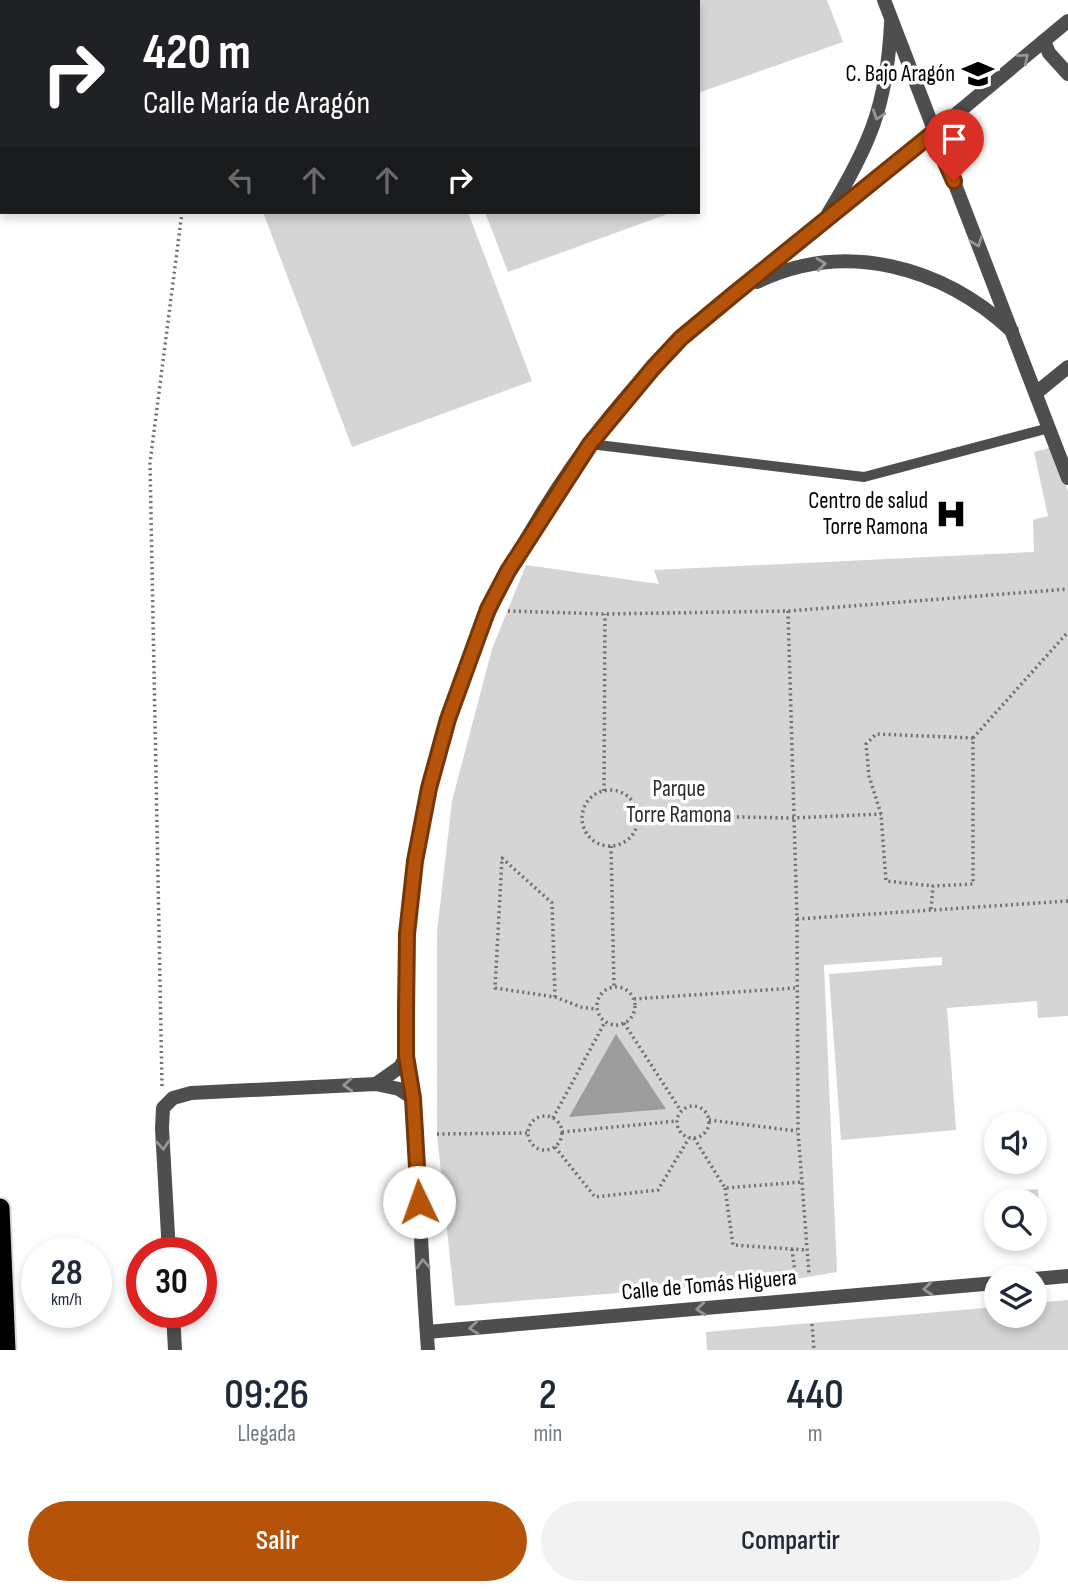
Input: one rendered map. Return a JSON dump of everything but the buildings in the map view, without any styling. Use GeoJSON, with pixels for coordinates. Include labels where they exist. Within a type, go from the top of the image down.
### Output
{"type":"FeatureCollection","features":[{"type":"Feature","properties":{"kind":"highway"},"geometry":{"type":"LineString","coordinates":[[0,1209],[6,1350]]}},
{"type":"Feature","properties":{"kind":"street"},"geometry":{"type":"LineString","coordinates":[[884,0],[1068,478]]}},
{"type":"Feature","properties":{"kind":"street"},"geometry":{"type":"LineString","coordinates":[[428,1350],[413,1098],[406,1056],[407,934],[415,861],[429,788],[448,719],[488,609],[508,571],[590,444],[681,338],[1068,21]]}},
{"type":"Feature","properties":{"kind":"street"},"geometry":{"type":"LineString","coordinates":[[822,224],[867,148],[877,120],[889,65],[891,23]]}},
{"type":"Feature","properties":{"kind":"street"},"geometry":{"type":"LineString","coordinates":[[1044,41],[1049,52],[1068,74]]}},
{"type":"Feature","properties":{"kind":"street"},"geometry":{"type":"LineString","coordinates":[[734,294],[788,270],[817,264],[878,263],[908,269],[964,293],[1012,331]]}},
{"type":"Feature","properties":{"kind":"street"},"geometry":{"type":"LineString","coordinates":[[1036,393],[1068,367]]}},
{"type":"Feature","properties":{"kind":"street"},"geometry":{"type":"LineString","coordinates":[[376,1084],[400,1067],[406,1056]]}},
{"type":"Feature","properties":{"kind":"street"},"geometry":{"type":"LineString","coordinates":[[168,1237],[163,1108],[173,1098],[191,1093],[376,1084],[399,1089],[413,1098]]}},
{"type":"Feature","properties":{"kind":"street"},"geometry":{"type":"LineString","coordinates":[[1047,1278],[1068,1276]]}},
{"type":"Feature","properties":{"kind":"street","name":"Calle de Tomás Higuera"},"geometry":{"type":"LineString","coordinates":[[427,1332],[984,1284]]}},
{"type":"Feature","properties":{"kind":"street"},"geometry":{"type":"LineString","coordinates":[[174,1328],[176,1350]]}},
{"type":"Feature","properties":{"kind":"lane"},"geometry":{"type":"LineString","coordinates":[[590,444],[864,477],[1049,428]]}},
{"type":"Feature","properties":{"kind":"path"},"geometry":{"type":"LineString","coordinates":[[163,1108],[150,463],[182,214]]}},
{"type":"Feature","properties":{"kind":"path"},"geometry":{"type":"LineString","coordinates":[[501,610],[605,614],[788,611],[1068,589]]}},
{"type":"Feature","properties":{"kind":"path"},"geometry":{"type":"LineString","coordinates":[[788,611],[797,919],[795,988],[798,1131],[809,1274]]}},
{"type":"Feature","properties":{"kind":"path"},"geometry":{"type":"LineString","coordinates":[[604,791],[605,614]]}},
{"type":"Feature","properties":{"kind":"path"},"geometry":{"type":"LineString","coordinates":[[973,738],[876,734],[866,744],[868,765],[881,814],[886,881],[933,886],[973,884],[973,738],[1068,632]]}},
{"type":"Feature","properties":{"kind":"path"},"geometry":{"type":"LineString","coordinates":[[604,791],[618,791],[626,795],[633,801],[638,815],[632,836],[625,842],[611,846],[591,839],[583,822],[586,804],[592,797],[604,791]]}},
{"type":"Feature","properties":{"kind":"path"},"geometry":{"type":"LineString","coordinates":[[638,815],[792,818],[881,814]]}},
{"type":"Feature","properties":{"kind":"path"},"geometry":{"type":"LineString","coordinates":[[611,846],[614,987]]}},
{"type":"Feature","properties":{"kind":"path"},"geometry":{"type":"LineString","coordinates":[[555,997],[552,903],[502,858],[495,988],[555,997],[581,1007],[596,1009],[605,1021],[614,1025],[624,1023],[634,1012],[634,999],[626,989],[614,987],[602,992],[596,1009]]}},
{"type":"Feature","properties":{"kind":"path"},"geometry":{"type":"LineString","coordinates":[[931,909],[933,886]]}},
{"type":"Feature","properties":{"kind":"path"},"geometry":{"type":"LineString","coordinates":[[797,919],[1068,901]]}},
{"type":"Feature","properties":{"kind":"path"},"geometry":{"type":"LineString","coordinates":[[634,999],[795,988]]}},
{"type":"Feature","properties":{"kind":"path"},"geometry":{"type":"LineString","coordinates":[[553,1118],[605,1021]]}},
{"type":"Feature","properties":{"kind":"path"},"geometry":{"type":"LineString","coordinates":[[624,1023],[681,1111]]}},
{"type":"Feature","properties":{"kind":"path"},"geometry":{"type":"LineString","coordinates":[[555,1147],[595,1197],[658,1190],[692,1138],[704,1134],[709,1120],[705,1111],[696,1106],[681,1111],[677,1121],[680,1131],[692,1138],[725,1188],[733,1245],[807,1250]]}},
{"type":"Feature","properties":{"kind":"path"},"geometry":{"type":"LineString","coordinates":[[555,1147],[540,1150],[531,1143],[528,1133],[534,1120],[544,1116],[553,1118],[562,1132]]}},
{"type":"Feature","properties":{"kind":"path"},"geometry":{"type":"LineString","coordinates":[[709,1120],[798,1131]]}},
{"type":"Feature","properties":{"kind":"path"},"geometry":{"type":"LineString","coordinates":[[562,1132],[677,1121]]}},
{"type":"Feature","properties":{"kind":"path"},"geometry":{"type":"LineString","coordinates":[[555,1147],[562,1132]]}},
{"type":"Feature","properties":{"kind":"path"},"geometry":{"type":"LineString","coordinates":[[437,1134],[528,1133]]}},
{"type":"Feature","properties":{"kind":"path"},"geometry":{"type":"LineString","coordinates":[[725,1188],[802,1182]]}},
{"type":"Feature","properties":{"kind":"path"},"geometry":{"type":"LineString","coordinates":[[792,1249],[796,1280]]}},
{"type":"Feature","properties":{"kind":"path"},"geometry":{"type":"LineString","coordinates":[[812,1324],[814,1350]]}},
{"type":"Feature","properties":{"kind":"green space"},"geometry":{"type":"Polygon","coordinates":[[[700,0],[827,0],[843,42],[700,92],[700,0]]]}},
{"type":"Feature","properties":{"kind":"green space"},"geometry":{"type":"Polygon","coordinates":[[[264,214],[469,214],[532,381],[352,447],[264,214]]]}},
{"type":"Feature","properties":{"kind":"green space"},"geometry":{"type":"Polygon","coordinates":[[[486,214],[668,214],[508,272],[486,214]]]}},
{"type":"Feature","properties":{"kind":"green space","name":"Parque Torre Ramona"},"geometry":{"type":"Polygon","coordinates":[[[1052,447],[1068,491],[1068,1016],[1038,1018],[1037,1001],[947,1008],[956,1130],[841,1140],[829,974],[942,965],[942,957],[824,965],[837,1272],[796,1279],[455,1306],[437,1134],[437,932],[452,801],[492,649],[526,565],[659,584],[654,570],[1034,552],[1033,520],[1048,516],[1034,452],[1052,447]]]}},
{"type":"Feature","properties":{"kind":"green space"},"geometry":{"type":"Polygon","coordinates":[[[1068,1300],[1068,1350],[707,1350],[706,1332],[984,1308],[984,1328],[1047,1328],[1047,1302],[1068,1300]]]}},
{"type":"Feature","properties":{"kind":"shaded area"},"geometry":{"type":"Polygon","coordinates":[[[616,1034],[666,1109],[569,1117],[616,1034]]]}},
{"type":"Feature","properties":{"kind":"place","name":"C. Bajo Aragón"},"geometry":{"type":"Point","coordinates":[978,74]}},
{"type":"Feature","properties":{"kind":"place","name":"Centro de salud Torre Ramona"},"geometry":{"type":"Point","coordinates":[951,514]}},
{"type":"Feature","properties":{"kind":"route"},"geometry":{"type":"LineString","coordinates":[[419,1202],[413,1098],[406,1056],[407,934],[415,861],[429,788],[448,719],[488,609],[508,571],[590,444],[624,400],[681,338],[933,133],[954,181]]}}]}
